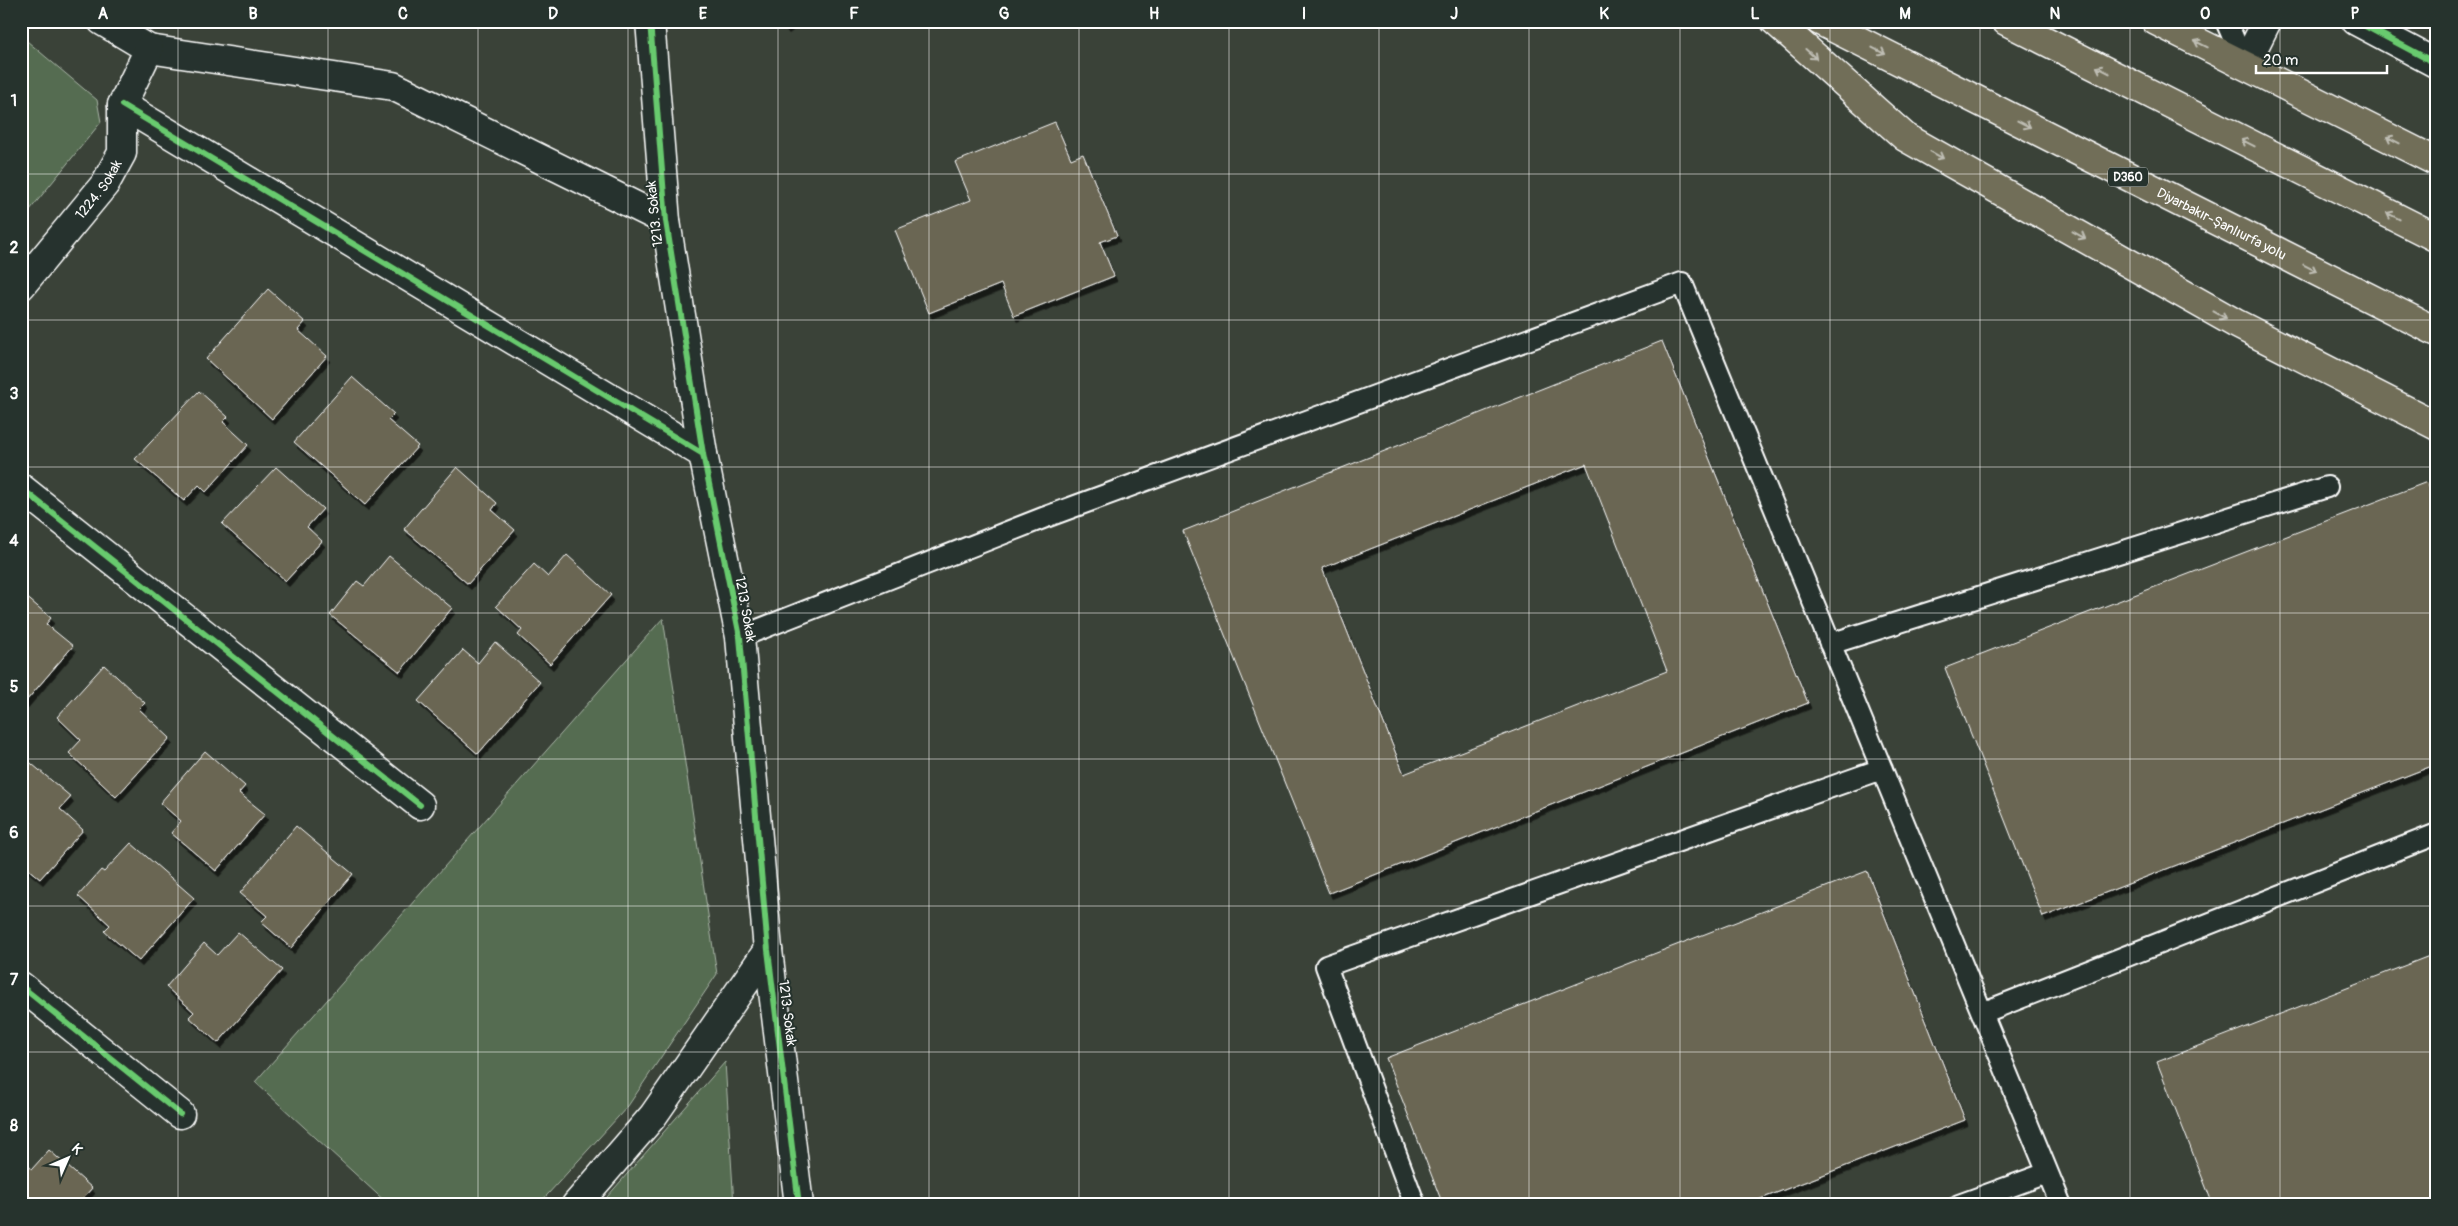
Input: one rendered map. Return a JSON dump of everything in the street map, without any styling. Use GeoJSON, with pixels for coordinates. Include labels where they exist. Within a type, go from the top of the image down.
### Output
{"type":"FeatureCollection","features":[{"type":"Feature","properties":{"kind":"highway"},"geometry":{"type":"LineString","coordinates":[[1775,21],[1905,136],[2235,323],[2437,426]]}},
{"type":"Feature","properties":{"kind":"highway","name":"Diyarbakır-Şanlıurfa yolu"},"geometry":{"type":"LineString","coordinates":[[1820,21],[2437,332]]}},
{"type":"Feature","properties":{"kind":"highway"},"geometry":{"type":"LineString","coordinates":[[2006,21],[2437,238]]}},
{"type":"Feature","properties":{"kind":"highway"},"geometry":{"type":"LineString","coordinates":[[2156,21],[2437,162]]}},
{"type":"Feature","properties":{"kind":"street"},"geometry":{"type":"LineString","coordinates":[[102,21],[149,49],[393,86],[666,221]]}},
{"type":"Feature","properties":{"kind":"street","name":"1213. Sokak"},"geometry":{"type":"LineString","coordinates":[[650,21],[666,221],[703,454],[740,636],[768,950],[799,1205]]}},
{"type":"Feature","properties":{"kind":"street"},"geometry":{"type":"LineString","coordinates":[[2245,65],[2267,21]]}},
{"type":"Feature","properties":{"kind":"street"},"geometry":{"type":"LineString","coordinates":[[2356,21],[2437,64]]}},
{"type":"Feature","properties":{"kind":"street","name":"1224. Sokak"},"geometry":{"type":"LineString","coordinates":[[21,286],[105,184],[122,153],[122,105],[149,49]]}},
{"type":"Feature","properties":{"kind":"street"},"geometry":{"type":"LineString","coordinates":[[122,105],[703,454]]}},
{"type":"Feature","properties":{"kind":"street"},"geometry":{"type":"LineString","coordinates":[[21,488],[420,805]]}},
{"type":"Feature","properties":{"kind":"street"},"geometry":{"type":"LineString","coordinates":[[576,1205],[653,1116],[768,950]]}},
{"type":"Feature","properties":{"kind":"street"},"geometry":{"type":"LineString","coordinates":[[21,986],[180,1114]]}},
{"type":"Feature","properties":{"kind":"lane"},"geometry":{"type":"LineString","coordinates":[[2226,21],[2245,65]]}},
{"type":"Feature","properties":{"kind":"lane"},"geometry":{"type":"LineString","coordinates":[[740,636],[1043,518],[1682,283],[2061,1205]]}},
{"type":"Feature","properties":{"kind":"lane"},"geometry":{"type":"LineString","coordinates":[[1830,644],[2327,487]]}},
{"type":"Feature","properties":{"kind":"lane"},"geometry":{"type":"LineString","coordinates":[[1415,1205],[1326,966],[1882,770]]}},
{"type":"Feature","properties":{"kind":"lane"},"geometry":{"type":"LineString","coordinates":[[1982,1013],[2437,834]]}},
{"type":"Feature","properties":{"kind":"lane"},"geometry":{"type":"LineString","coordinates":[[1959,1205],[2047,1173]]}},
{"type":"Feature","properties":{"kind":"green space"},"geometry":{"type":"Polygon","coordinates":[[[21,36],[97,100],[101,122],[21,221],[21,36]]]}},
{"type":"Feature","properties":{"kind":"green space"},"geometry":{"type":"Polygon","coordinates":[[[663,618],[717,974],[628,1106],[538,1205],[389,1205],[255,1082],[663,618]]]}},
{"type":"Feature","properties":{"kind":"green space"},"geometry":{"type":"Polygon","coordinates":[[[725,1062],[734,1205],[600,1205],[725,1062]]]}},
{"type":"Feature","properties":{"kind":"building"},"geometry":{"type":"Polygon","coordinates":[[[781,21],[795,21],[786,28],[781,21]]]}},
{"type":"Feature","properties":{"kind":"building"},"geometry":{"type":"Polygon","coordinates":[[[1055,122],[1071,159],[1083,154],[1117,236],[1100,242],[1114,276],[1014,316],[1001,284],[929,313],[895,230],[971,200],[955,162],[1055,122]]]}},
{"type":"Feature","properties":{"kind":"building"},"geometry":{"type":"Polygon","coordinates":[[[268,289],[305,322],[298,330],[327,356],[272,419],[206,359],[268,289]]]}},
{"type":"Feature","properties":{"kind":"building"},"geometry":{"type":"Polygon","coordinates":[[[1662,341],[1808,703],[1329,893],[1183,531],[1662,341]],[[1586,464],[1322,568],[1404,774],[1667,671],[1586,464]]]}},
{"type":"Feature","properties":{"kind":"building"},"geometry":{"type":"Polygon","coordinates":[[[352,377],[394,414],[388,420],[418,446],[365,505],[294,442],[352,377]]]}},
{"type":"Feature","properties":{"kind":"building"},"geometry":{"type":"Polygon","coordinates":[[[199,391],[228,417],[223,422],[248,445],[206,492],[199,485],[184,501],[135,459],[199,391]]]}},
{"type":"Feature","properties":{"kind":"building"},"geometry":{"type":"Polygon","coordinates":[[[276,467],[323,509],[307,527],[322,541],[286,581],[222,524],[276,467]]]}},
{"type":"Feature","properties":{"kind":"building"},"geometry":{"type":"Polygon","coordinates":[[[457,467],[497,503],[492,510],[515,530],[468,584],[404,529],[457,467]]]}},
{"type":"Feature","properties":{"kind":"building"},"geometry":{"type":"Polygon","coordinates":[[[2427,482],[2437,507],[2437,764],[2043,917],[1945,668],[2427,482]]]}},
{"type":"Feature","properties":{"kind":"building"},"geometry":{"type":"Polygon","coordinates":[[[567,555],[611,595],[550,664],[518,635],[522,630],[496,606],[534,564],[548,577],[567,555]]]}},
{"type":"Feature","properties":{"kind":"building"},"geometry":{"type":"Polygon","coordinates":[[[389,556],[452,608],[400,672],[330,615],[357,581],[364,586],[389,556]]]}},
{"type":"Feature","properties":{"kind":"building"},"geometry":{"type":"Polygon","coordinates":[[[24,595],[51,618],[46,624],[73,646],[21,707],[21,598],[24,595]]]}},
{"type":"Feature","properties":{"kind":"building"},"geometry":{"type":"Polygon","coordinates":[[[495,642],[540,682],[478,754],[418,701],[463,650],[478,663],[495,642]]]}},
{"type":"Feature","properties":{"kind":"building"},"geometry":{"type":"Polygon","coordinates":[[[104,665],[145,703],[139,709],[170,738],[116,797],[69,753],[81,740],[57,717],[104,665]]]}},
{"type":"Feature","properties":{"kind":"building"},"geometry":{"type":"Polygon","coordinates":[[[205,751],[245,786],[239,793],[265,814],[216,871],[171,833],[181,821],[160,803],[205,751]]]}},
{"type":"Feature","properties":{"kind":"building"},"geometry":{"type":"Polygon","coordinates":[[[26,759],[71,797],[60,809],[83,830],[40,879],[21,863],[21,765],[26,759]]]}},
{"type":"Feature","properties":{"kind":"building"},"geometry":{"type":"Polygon","coordinates":[[[296,826],[353,874],[291,948],[261,922],[267,916],[240,893],[296,826]]]}},
{"type":"Feature","properties":{"kind":"building"},"geometry":{"type":"Polygon","coordinates":[[[131,843],[194,898],[139,961],[104,931],[110,925],[78,896],[101,870],[104,872],[131,843]]]}},
{"type":"Feature","properties":{"kind":"building"},"geometry":{"type":"Polygon","coordinates":[[[1867,871],[1965,1120],[1745,1205],[1443,1205],[1386,1058],[1867,871]]]}},
{"type":"Feature","properties":{"kind":"building"},"geometry":{"type":"Polygon","coordinates":[[[238,932],[282,970],[218,1043],[189,1017],[194,1012],[166,987],[204,943],[217,955],[238,932]]]}},
{"type":"Feature","properties":{"kind":"building"},"geometry":{"type":"Polygon","coordinates":[[[2437,953],[2437,1205],[2213,1205],[2157,1062],[2437,953]]]}},
{"type":"Feature","properties":{"kind":"building"},"geometry":{"type":"Polygon","coordinates":[[[49,1150],[92,1188],[77,1205],[21,1205],[21,1160],[32,1169],[49,1150]]]}},
{"type":"Feature","properties":{"kind":"cycle path"},"geometry":{"type":"LineString","coordinates":[[650,21],[666,221],[703,454],[740,637],[768,950],[799,1205]]}},
{"type":"Feature","properties":{"kind":"cycle path"},"geometry":{"type":"LineString","coordinates":[[2356,21],[2437,64]]}},
{"type":"Feature","properties":{"kind":"cycle path"},"geometry":{"type":"LineString","coordinates":[[122,105],[703,454]]}},
{"type":"Feature","properties":{"kind":"cycle path"},"geometry":{"type":"LineString","coordinates":[[21,488],[420,805]]}},
{"type":"Feature","properties":{"kind":"cycle path"},"geometry":{"type":"LineString","coordinates":[[21,986],[180,1114]]}}]}
